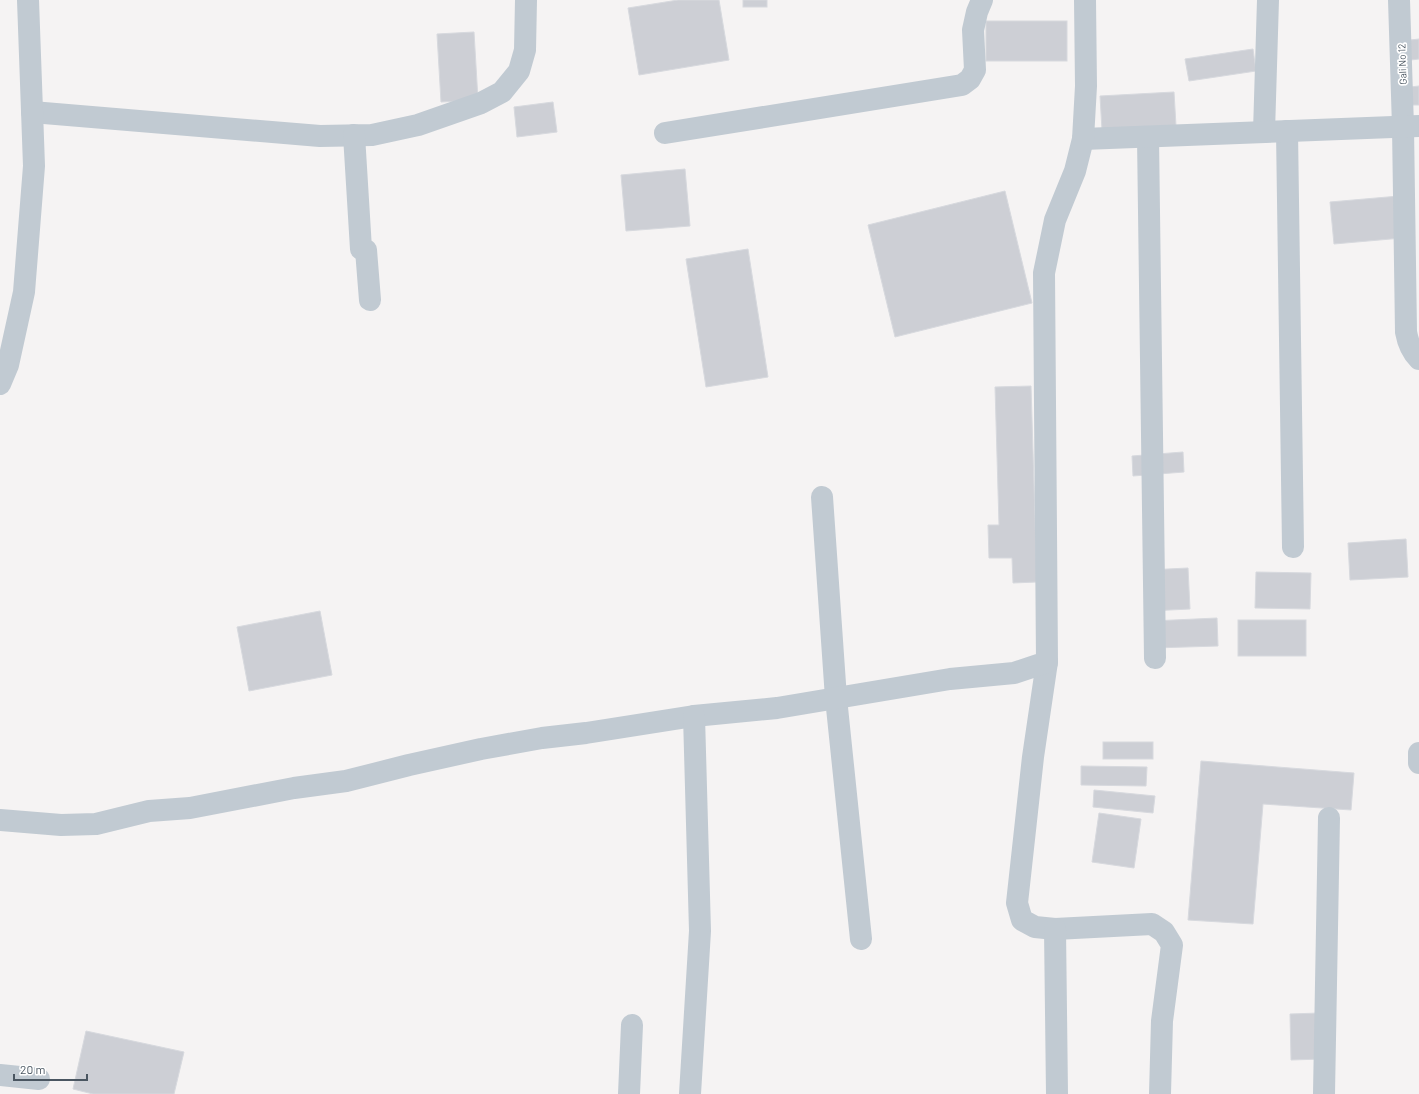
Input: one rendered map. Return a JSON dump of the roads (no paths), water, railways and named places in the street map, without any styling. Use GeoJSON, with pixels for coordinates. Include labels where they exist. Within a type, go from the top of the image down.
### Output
{"type":"FeatureCollection","features":[{"type":"Feature","properties":{"kind":"street"},"geometry":{"type":"LineString","coordinates":[[0,384],[8,365],[24,292],[34,166],[28,0]]}},
{"type":"Feature","properties":{"kind":"street"},"geometry":{"type":"LineString","coordinates":[[32,112],[320,136],[372,135],[418,125],[481,103],[502,92],[519,71],[525,50],[526,0]]}},
{"type":"Feature","properties":{"kind":"street"},"geometry":{"type":"LineString","coordinates":[[665,133],[962,85],[970,79],[975,70],[974,30],[977,12],[982,0]]}},
{"type":"Feature","properties":{"kind":"street"},"geometry":{"type":"LineString","coordinates":[[1085,0],[1086,86],[1083,139],[1075,171],[1055,220],[1044,273],[1046,662],[1033,758],[1017,903],[1022,920],[1035,927],[1055,929],[1152,924],[1164,932],[1172,945],[1162,1021],[1160,1094]]}},
{"type":"Feature","properties":{"kind":"street"},"geometry":{"type":"LineString","coordinates":[[1264,132],[1268,0]]}},
{"type":"Feature","properties":{"kind":"street","name":"Gali No 12"},"geometry":{"type":"LineString","coordinates":[[1399,0],[1411,127],[1406,332],[1408,344],[1419,359]]}},
{"type":"Feature","properties":{"kind":"street"},"geometry":{"type":"LineString","coordinates":[[1083,139],[1411,127]]}},
{"type":"Feature","properties":{"kind":"street"},"geometry":{"type":"LineString","coordinates":[[1287,131],[1292,547]]}},
{"type":"Feature","properties":{"kind":"street"},"geometry":{"type":"LineString","coordinates":[[354,135],[361,249],[366,250],[370,300]]}},
{"type":"Feature","properties":{"kind":"street"},"geometry":{"type":"LineString","coordinates":[[1148,137],[1155,658]]}},
{"type":"Feature","properties":{"kind":"street"},"geometry":{"type":"LineString","coordinates":[[822,497],[836,698],[861,939]]}},
{"type":"Feature","properties":{"kind":"street"},"geometry":{"type":"LineString","coordinates":[[0,820],[61,825],[96,824],[149,812],[190,808],[294,788],[346,781],[409,764],[526,740],[694,716],[777,708],[950,679],[1014,673],[1046,662]]}},
{"type":"Feature","properties":{"kind":"street"},"geometry":{"type":"LineString","coordinates":[[690,1094],[700,931],[694,716]]}},
{"type":"Feature","properties":{"kind":"street"},"geometry":{"type":"LineString","coordinates":[[1419,753],[1419,763]]}},
{"type":"Feature","properties":{"kind":"street"},"geometry":{"type":"LineString","coordinates":[[1324,1094],[1328,818]]}},
{"type":"Feature","properties":{"kind":"street"},"geometry":{"type":"LineString","coordinates":[[1055,929],[1057,1094]]}},
{"type":"Feature","properties":{"kind":"street"},"geometry":{"type":"LineString","coordinates":[[629,1094],[632,1025]]}},
{"type":"Feature","properties":{"kind":"street"},"geometry":{"type":"LineString","coordinates":[[0,1075],[40,1078]]}}]}
